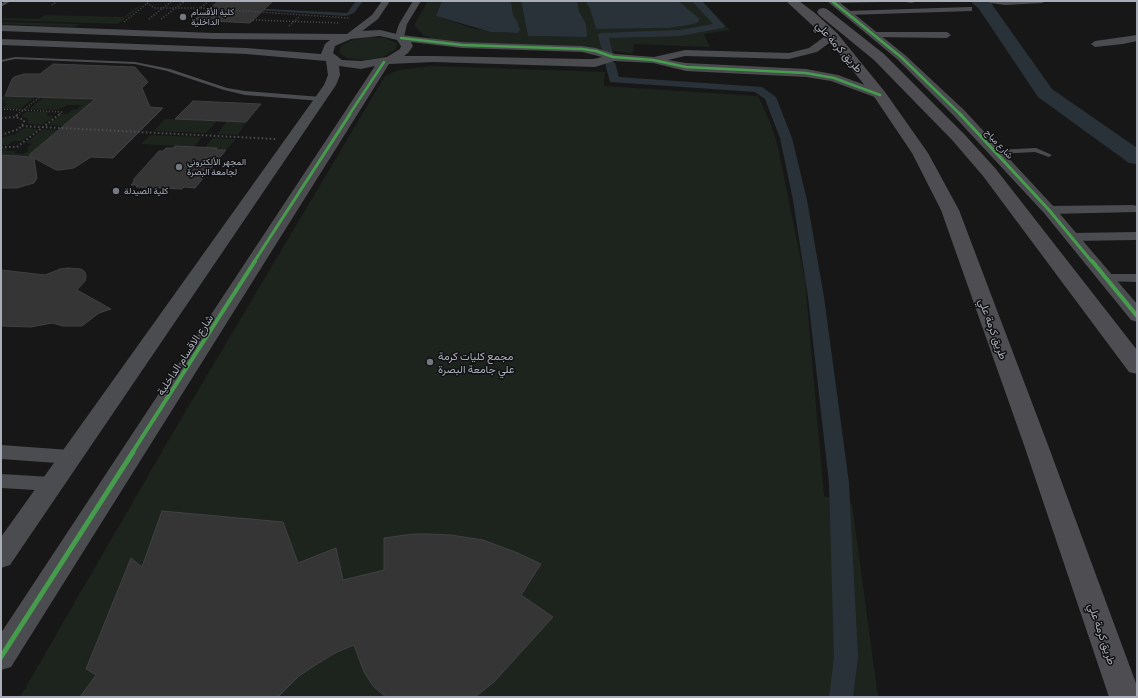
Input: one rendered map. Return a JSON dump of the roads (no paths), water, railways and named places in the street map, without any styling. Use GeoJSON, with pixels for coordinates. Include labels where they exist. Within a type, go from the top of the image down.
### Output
{"type":"FeatureCollection","features":[{"type":"Feature","properties":{"kind":"highway","name":"طريق كرمة علي"},"geometry":{"type":"LineString","coordinates":[[792,1],[811,16],[878,57],[959,138],[989,172],[1137,366]]}},
{"type":"Feature","properties":{"kind":"highway","name":"طريق كرمة علي"},"geometry":{"type":"LineString","coordinates":[[809,1],[841,35],[920,153],[950,210],[1036,445],[1124,697]]}},
{"type":"Feature","properties":{"kind":"highway"},"geometry":{"type":"LineString","coordinates":[[841,35],[873,33]]}},
{"type":"Feature","properties":{"kind":"street"},"geometry":{"type":"LineString","coordinates":[[1,557],[321,99],[334,75],[331,59],[327,54],[331,44],[348,36],[375,17],[386,1]]}},
{"type":"Feature","properties":{"kind":"street"},"geometry":{"type":"LineString","coordinates":[[387,61],[404,51],[407,46],[406,42],[401,38],[400,33],[403,24],[417,1]]}},
{"type":"Feature","properties":{"kind":"street"},"geometry":{"type":"LineString","coordinates":[[993,1],[1005,3],[1042,1]]}},
{"type":"Feature","properties":{"kind":"street","name":"شارع مياح"},"geometry":{"type":"LineString","coordinates":[[833,2],[873,33],[938,92],[1049,210],[1135,311]]}},
{"type":"Feature","properties":{"kind":"street"},"geometry":{"type":"LineString","coordinates":[[847,13],[969,9]]}},
{"type":"Feature","properties":{"kind":"street"},"geometry":{"type":"LineString","coordinates":[[1,28],[214,36],[348,36],[380,33],[401,38],[462,45],[582,49],[596,51],[613,57],[653,60],[686,67],[806,73],[848,82],[880,95]]}},
{"type":"Feature","properties":{"kind":"street"},"geometry":{"type":"LineString","coordinates":[[873,33],[947,35]]}},
{"type":"Feature","properties":{"kind":"street"},"geometry":{"type":"LineString","coordinates":[[653,60],[673,54],[789,56],[813,50],[841,35]]}},
{"type":"Feature","properties":{"kind":"street"},"geometry":{"type":"LineString","coordinates":[[1095,44],[1137,38]]}},
{"type":"Feature","properties":{"kind":"street"},"geometry":{"type":"LineString","coordinates":[[1,42],[246,51],[331,59],[339,63],[355,65],[387,61],[455,60],[595,63],[613,57]]}},
{"type":"Feature","properties":{"kind":"street","name":"شارع الاقسام الداخلية"},"geometry":{"type":"LineString","coordinates":[[1,657],[372,79],[387,61]]}},
{"type":"Feature","properties":{"kind":"street"},"geometry":{"type":"LineString","coordinates":[[1049,210],[1133,209]]}},
{"type":"Feature","properties":{"kind":"street"},"geometry":{"type":"LineString","coordinates":[[1072,237],[1137,236]]}},
{"type":"Feature","properties":{"kind":"street"},"geometry":{"type":"LineString","coordinates":[[1106,278],[1137,278]]}},
{"type":"Feature","properties":{"kind":"street"},"geometry":{"type":"LineString","coordinates":[[1,452],[70,457]]}},
{"type":"Feature","properties":{"kind":"street"},"geometry":{"type":"LineString","coordinates":[[1,481],[51,484]]}},
{"type":"Feature","properties":{"kind":"lane"},"geometry":{"type":"LineString","coordinates":[[1,6],[9,1]]}},
{"type":"Feature","properties":{"kind":"lane"},"geometry":{"type":"LineString","coordinates":[[833,2],[885,1]]}},
{"type":"Feature","properties":{"kind":"lane"},"geometry":{"type":"LineString","coordinates":[[902,1],[912,2]]}},
{"type":"Feature","properties":{"kind":"lane"},"geometry":{"type":"LineString","coordinates":[[1,61],[15,58],[135,63],[168,70],[226,89],[245,93],[321,99]]}},
{"type":"Feature","properties":{"kind":"lane"},"geometry":{"type":"LineString","coordinates":[[996,152],[1036,150],[1049,155]]}},
{"type":"Feature","properties":{"kind":"waterway"},"geometry":{"type":"LineString","coordinates":[[608,54],[603,35],[680,33],[720,26],[697,1]]}},
{"type":"Feature","properties":{"kind":"waterway"},"geometry":{"type":"LineString","coordinates":[[978,1],[985,6],[1045,93],[1137,158]]}},
{"type":"Feature","properties":{"kind":"waterway"},"geometry":{"type":"LineString","coordinates":[[610,63],[614,80],[758,89],[770,97],[786,138],[800,200],[816,297],[839,483],[846,657],[841,697]]}},
{"type":"Feature","properties":{"kind":"place","name":"كلية الأقسام الداخلية"},"geometry":{"type":"Point","coordinates":[183,17]}},
{"type":"Feature","properties":{"kind":"place","name":"المجهر الألكتروني لجامعة البصرة"},"geometry":{"type":"Point","coordinates":[179,167]}},
{"type":"Feature","properties":{"kind":"place","name":"كلية الصيدلة"},"geometry":{"type":"Point","coordinates":[116,191]}},
{"type":"Feature","properties":{"kind":"place","name":"مجمع كليات كرمة علي جامعة البصرة"},"geometry":{"type":"Point","coordinates":[430,362]}}]}
